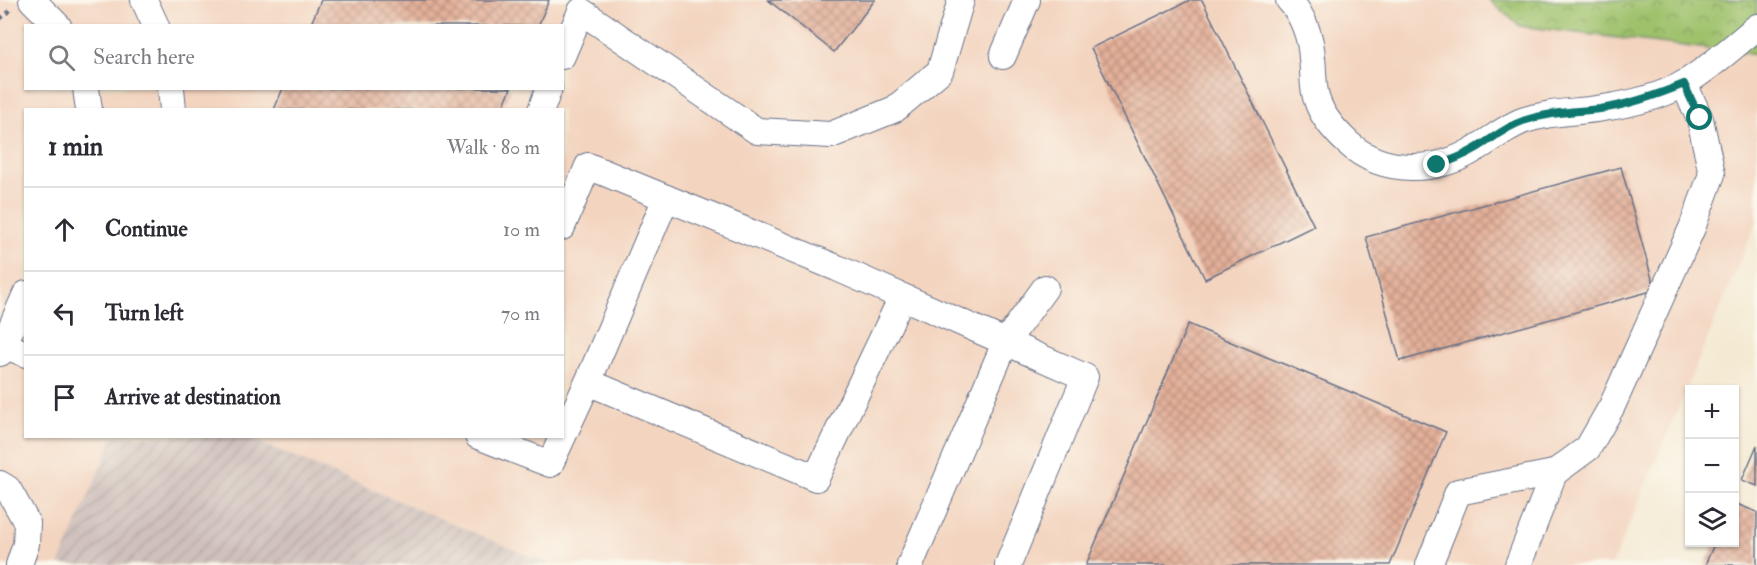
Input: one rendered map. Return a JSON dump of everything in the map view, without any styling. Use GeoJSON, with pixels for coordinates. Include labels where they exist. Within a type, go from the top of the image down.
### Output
{"type":"FeatureCollection","features":[{"type":"Feature","properties":{"kind":"street"},"geometry":{"type":"LineString","coordinates":[[32,0],[56,24]]}},
{"type":"Feature","properties":{"kind":"street"},"geometry":{"type":"LineString","coordinates":[[144,0],[155,24]]}},
{"type":"Feature","properties":{"kind":"street"},"geometry":{"type":"LineString","coordinates":[[564,51],[581,11],[757,131],[831,135],[895,109],[940,71],[961,0]]}},
{"type":"Feature","properties":{"kind":"street"},"geometry":{"type":"LineString","coordinates":[[1003,56],[1027,0]]}},
{"type":"Feature","properties":{"kind":"street"},"geometry":{"type":"LineString","coordinates":[[1289,0],[1303,22],[1312,57],[1313,82],[1318,103],[1327,119],[1351,145],[1366,156],[1400,166],[1418,168],[1456,159],[1521,122],[1548,114],[1624,104],[1654,96],[1684,84],[1757,27]]}},
{"type":"Feature","properties":{"kind":"street"},"geometry":{"type":"LineString","coordinates":[[1429,565],[1458,492],[1554,473],[1588,448],[1612,406],[1692,228],[1712,174],[1700,118],[1684,84]]}},
{"type":"Feature","properties":{"kind":"street"},"geometry":{"type":"LineString","coordinates":[[86,90],[89,108]]}},
{"type":"Feature","properties":{"kind":"street"},"geometry":{"type":"LineString","coordinates":[[171,90],[172,108]]}},
{"type":"Feature","properties":{"kind":"street"},"geometry":{"type":"LineString","coordinates":[[542,108],[548,90]]}},
{"type":"Feature","properties":{"kind":"street"},"geometry":{"type":"LineString","coordinates":[[564,222],[588,166],[837,268],[1085,377],[1008,565]]}},
{"type":"Feature","properties":{"kind":"street"},"geometry":{"type":"LineString","coordinates":[[564,434],[666,198]]}},
{"type":"Feature","properties":{"kind":"street"},"geometry":{"type":"LineString","coordinates":[[910,565],[1005,343],[1045,288]]}},
{"type":"Feature","properties":{"kind":"street"},"geometry":{"type":"LineString","coordinates":[[588,382],[816,478],[902,297]]}},
{"type":"Feature","properties":{"kind":"street"},"geometry":{"type":"LineString","coordinates":[[10,351],[24,301]]}},
{"type":"Feature","properties":{"kind":"street"},"geometry":{"type":"LineString","coordinates":[[483,438],[550,464],[562,438]]}},
{"type":"Feature","properties":{"kind":"street"},"geometry":{"type":"LineString","coordinates":[[1518,565],[1554,473]]}},
{"type":"Feature","properties":{"kind":"street"},"geometry":{"type":"LineString","coordinates":[[0,484],[8,489],[27,523],[26,544],[19,565]]}},
{"type":"Feature","properties":{"kind":"shaded area"},"geometry":{"type":"Polygon","coordinates":[[[0,0],[1489,0],[1520,26],[1757,55],[1757,221],[1688,385],[1685,385],[1685,392],[1612,565],[551,565],[249,438],[564,438],[564,108],[24,108],[24,438],[114,438],[59,565],[0,565],[0,0]]]}},
{"type":"Feature","properties":{"kind":"shaded area"},"geometry":{"type":"Polygon","coordinates":[[[113,438],[249,438],[551,565],[59,565],[113,438]]]}},
{"type":"Feature","properties":{"kind":"green space"},"geometry":{"type":"Polygon","coordinates":[[[1489,0],[1757,0],[1757,55],[1520,26],[1489,0]]]}},
{"type":"Feature","properties":{"kind":"building"},"geometry":{"type":"Polygon","coordinates":[[[321,0],[549,0],[539,24],[311,24],[321,0]]]}},
{"type":"Feature","properties":{"kind":"building"},"geometry":{"type":"Polygon","coordinates":[[[768,0],[875,0],[834,52],[768,0]]]}},
{"type":"Feature","properties":{"kind":"building"},"geometry":{"type":"Polygon","coordinates":[[[1190,0],[1202,0],[1314,226],[1205,279],[1091,48],[1190,0]]]}},
{"type":"Feature","properties":{"kind":"building"},"geometry":{"type":"Polygon","coordinates":[[[282,90],[510,90],[503,108],[275,108],[282,90]]]}},
{"type":"Feature","properties":{"kind":"building"},"geometry":{"type":"Polygon","coordinates":[[[1621,167],[1655,290],[1400,361],[1366,237],[1621,167]]]}},
{"type":"Feature","properties":{"kind":"building"},"geometry":{"type":"Polygon","coordinates":[[[1188,324],[1446,432],[1390,565],[1086,565],[1188,324]]]}},
{"type":"Feature","properties":{"kind":"building"},"geometry":{"type":"Polygon","coordinates":[[[1757,445],[1757,486],[1742,480],[1757,445]]]}},
{"type":"Feature","properties":{"kind":"building"},"geometry":{"type":"Polygon","coordinates":[[[1739,505],[1757,512],[1757,565],[1705,565],[1713,547],[1739,547],[1739,505]]]}},
{"type":"Feature","properties":{"kind":"route"},"geometry":{"type":"LineString","coordinates":[[1437,165],[1456,159],[1521,122],[1548,114],[1624,104],[1654,96],[1684,84],[1700,118]]}}]}
